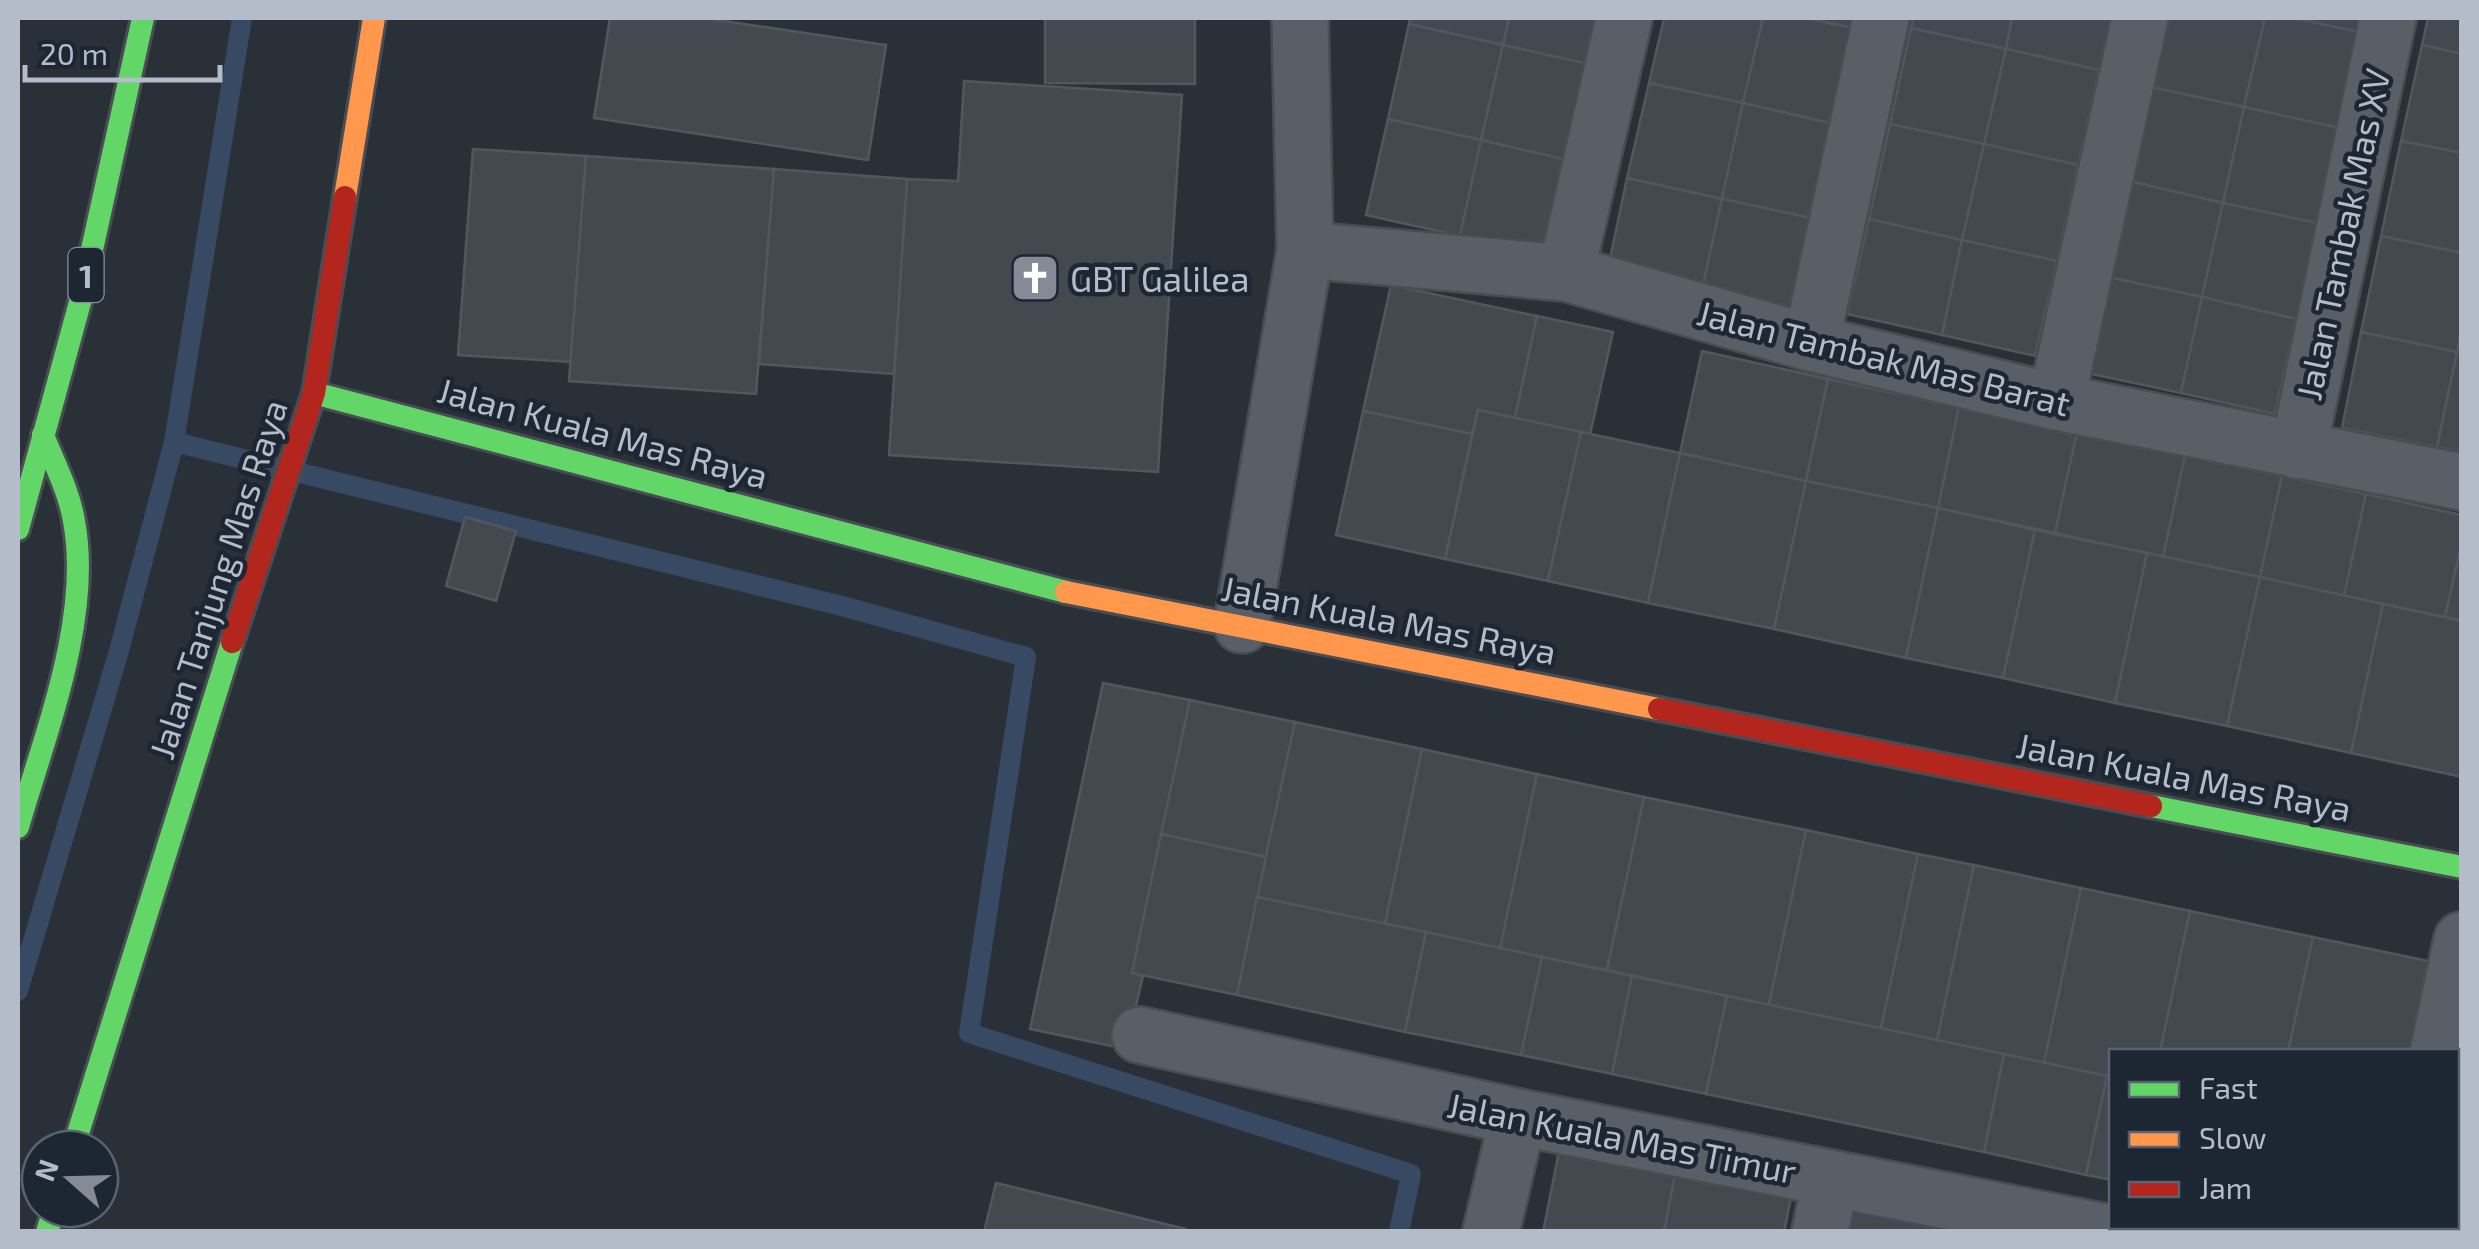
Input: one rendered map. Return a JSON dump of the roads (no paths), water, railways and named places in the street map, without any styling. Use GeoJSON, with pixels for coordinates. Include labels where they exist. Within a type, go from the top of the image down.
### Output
{"type":"FeatureCollection","features":[{"type":"Feature","properties":{"kind":"main road","name":"1"},"geometry":{"type":"LineString","coordinates":[[18,529],[82,294],[143,18]]}},
{"type":"Feature","properties":{"kind":"main road","name":"Jalan Tanjung Mas Raya"},"geometry":{"type":"LineString","coordinates":[[79,1129],[314,393],[374,18]]}},
{"type":"Feature","properties":{"kind":"main road","name":"Jalan Kuala Mas Raya"},"geometry":{"type":"LineString","coordinates":[[314,393],[1074,594],[2462,867]]}},
{"type":"Feature","properties":{"kind":"main road"},"geometry":{"type":"LineString","coordinates":[[18,827],[64,657],[80,581],[75,522],[43,435]]}},
{"type":"Feature","properties":{"kind":"street"},"geometry":{"type":"LineString","coordinates":[[1242,625],[1306,250],[1300,18]]}},
{"type":"Feature","properties":{"kind":"street"},"geometry":{"type":"LineString","coordinates":[[1303,152],[1332,18]]}},
{"type":"Feature","properties":{"kind":"street"},"geometry":{"type":"LineString","coordinates":[[1566,273],[1624,18]]}},
{"type":"Feature","properties":{"kind":"street"},"geometry":{"type":"LineString","coordinates":[[1811,342],[1881,18]]}},
{"type":"Feature","properties":{"kind":"street"},"geometry":{"type":"LineString","coordinates":[[2056,402],[2140,18]]}},
{"type":"Feature","properties":{"kind":"street","name":"Jalan Tambak Mas XV"},"geometry":{"type":"LineString","coordinates":[[2298,451],[2388,18]]}},
{"type":"Feature","properties":{"kind":"street","name":"Jalan Tambak Mas Barat"},"geometry":{"type":"LineString","coordinates":[[1306,250],[1566,273],[1811,342],[2056,402],[2462,482]]}},
{"type":"Feature","properties":{"kind":"street"},"geometry":{"type":"LineString","coordinates":[[2439,1049],[2462,940]]}},
{"type":"Feature","properties":{"kind":"street","name":"Jalan Kuala Mas Timur"},"geometry":{"type":"LineString","coordinates":[[1140,1035],[1518,1117],[2102,1231]]}},
{"type":"Feature","properties":{"kind":"street"},"geometry":{"type":"LineString","coordinates":[[1491,1232],[1518,1117]]}},
{"type":"Feature","properties":{"kind":"street"},"geometry":{"type":"LineString","coordinates":[[1820,1232],[1832,1178]]}},
{"type":"Feature","properties":{"kind":"waterway"},"geometry":{"type":"LineString","coordinates":[[174,442],[242,18]]}},
{"type":"Feature","properties":{"kind":"waterway"},"geometry":{"type":"LineString","coordinates":[[18,991],[119,651],[174,442],[842,606],[1026,657],[969,1033],[1411,1174],[1399,1232]]}},
{"type":"Feature","properties":{"kind":"place","name":"GBT Galilea"},"geometry":{"type":"Point","coordinates":[1035,278]}}]}
